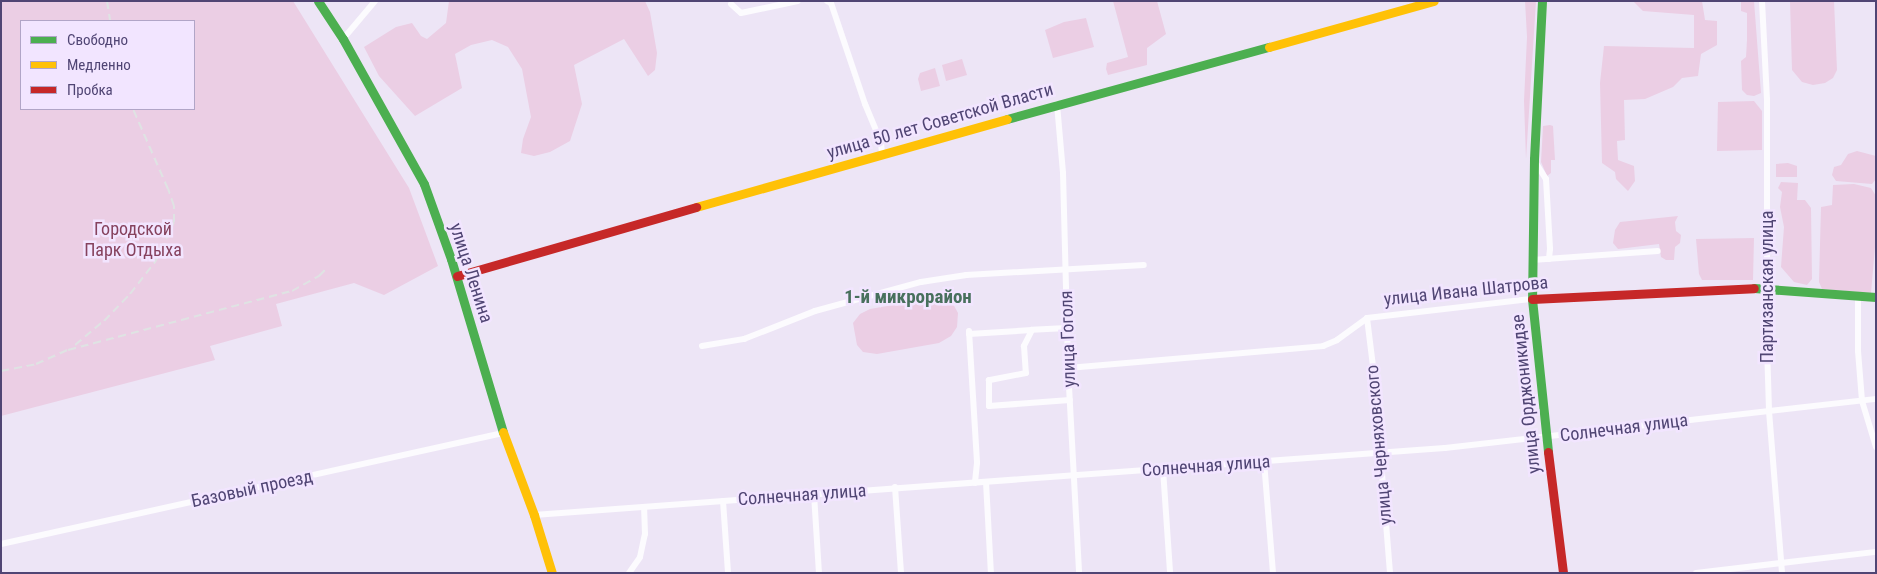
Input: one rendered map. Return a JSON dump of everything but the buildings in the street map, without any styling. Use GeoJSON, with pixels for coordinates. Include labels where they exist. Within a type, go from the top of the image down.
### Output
{"type":"FeatureCollection","features":[{"type":"Feature","properties":{"kind":"street","name":"улица Ленина"},"geometry":{"type":"LineString","coordinates":[[318,1],[343,40],[424,184],[457,276],[503,433],[534,515],[552,573]]}},
{"type":"Feature","properties":{"kind":"street"},"geometry":{"type":"LineString","coordinates":[[343,40],[375,1]]}},
{"type":"Feature","properties":{"kind":"street"},"geometry":{"type":"LineString","coordinates":[[731,4],[741,12],[798,1]]}},
{"type":"Feature","properties":{"kind":"street"},"geometry":{"type":"LineString","coordinates":[[827,1],[831,3],[839,25],[865,104],[881,142],[882,153]]}},
{"type":"Feature","properties":{"kind":"street","name":"улица 50 лет Советской Власти"},"geometry":{"type":"LineString","coordinates":[[457,276],[882,153],[1434,1]]}},
{"type":"Feature","properties":{"kind":"street","name":"улица Орджоникидзе"},"geometry":{"type":"LineString","coordinates":[[1542,1],[1534,159],[1532,299],[1546,437],[1563,573]]}},
{"type":"Feature","properties":{"kind":"street","name":"Партизанская улица"},"geometry":{"type":"LineString","coordinates":[[1762,1],[1768,99],[1766,287],[1769,411],[1782,573]]}},
{"type":"Feature","properties":{"kind":"street","name":"улица Гоголя"},"geometry":{"type":"LineString","coordinates":[[1057,104],[1063,173],[1068,368],[1079,573]]}},
{"type":"Feature","properties":{"kind":"street"},"geometry":{"type":"LineString","coordinates":[[1534,159],[1546,178],[1549,259]]}},
{"type":"Feature","properties":{"kind":"street"},"geometry":{"type":"LineString","coordinates":[[1532,260],[1658,250]]}},
{"type":"Feature","properties":{"kind":"street"},"geometry":{"type":"LineString","coordinates":[[702,346],[744,339],[815,311],[921,282],[966,275],[1065,271],[1144,265]]}},
{"type":"Feature","properties":{"kind":"street","name":"улица Ивана Шатрова"},"geometry":{"type":"LineString","coordinates":[[1068,368],[1323,346],[1337,340],[1367,318],[1532,299],[1766,287],[1876,297]]}},
{"type":"Feature","properties":{"kind":"street"},"geometry":{"type":"LineString","coordinates":[[1858,295],[1858,351],[1862,401],[1876,447]]}},
{"type":"Feature","properties":{"kind":"street","name":"улица Черняховского"},"geometry":{"type":"LineString","coordinates":[[1367,318],[1374,374],[1390,573]]}},
{"type":"Feature","properties":{"kind":"street"},"geometry":{"type":"LineString","coordinates":[[975,483],[978,463],[969,332],[1067,328]]}},
{"type":"Feature","properties":{"kind":"street"},"geometry":{"type":"LineString","coordinates":[[1032,330],[1024,346],[1026,373],[988,380],[989,406],[1070,400]]}},
{"type":"Feature","properties":{"kind":"street","name":"Солнечная улица"},"geometry":{"type":"LineString","coordinates":[[534,515],[895,487],[975,483],[1379,453],[1546,437],[1876,399]]}},
{"type":"Feature","properties":{"kind":"street","name":"Базовый проезд"},"geometry":{"type":"LineString","coordinates":[[1,544],[503,433]]}},
{"type":"Feature","properties":{"kind":"street"},"geometry":{"type":"LineString","coordinates":[[1264,461],[1273,573]]}},
{"type":"Feature","properties":{"kind":"street"},"geometry":{"type":"LineString","coordinates":[[1163,469],[1170,573]]}},
{"type":"Feature","properties":{"kind":"street"},"geometry":{"type":"LineString","coordinates":[[986,482],[991,573]]}},
{"type":"Feature","properties":{"kind":"street"},"geometry":{"type":"LineString","coordinates":[[895,487],[901,573]]}},
{"type":"Feature","properties":{"kind":"street"},"geometry":{"type":"LineString","coordinates":[[814,494],[819,573]]}},
{"type":"Feature","properties":{"kind":"street"},"geometry":{"type":"LineString","coordinates":[[723,501],[728,573]]}},
{"type":"Feature","properties":{"kind":"street"},"geometry":{"type":"LineString","coordinates":[[629,573],[640,557],[646,521],[644,507]]}},
{"type":"Feature","properties":{"kind":"street"},"geometry":{"type":"LineString","coordinates":[[1696,573],[1876,552]]}},
{"type":"Feature","properties":{"kind":"green space","name":"Городской Парк Отдыха"},"geometry":{"type":"Polygon","coordinates":[[[1,1],[293,1],[409,188],[438,266],[384,295],[354,283],[276,304],[282,326],[210,346],[215,360],[1,416],[1,1]]]}},
{"type":"Feature","properties":{"kind":"green space"},"geometry":{"type":"Polygon","coordinates":[[[449,1],[645,1],[650,12],[657,53],[655,70],[648,76],[624,39],[574,65],[582,104],[570,141],[550,152],[534,156],[521,153],[523,139],[531,117],[522,69],[508,47],[492,40],[471,45],[455,54],[462,88],[415,116],[379,76],[364,47],[396,27],[412,23],[421,36],[427,39],[446,23],[449,1]]]}},
{"type":"Feature","properties":{"kind":"green space"},"geometry":{"type":"Polygon","coordinates":[[[1113,1],[1157,1],[1166,34],[1147,48],[1147,65],[1108,75],[1107,63],[1128,57],[1113,1]]]}},
{"type":"Feature","properties":{"kind":"green space"},"geometry":{"type":"Polygon","coordinates":[[[1525,1],[1536,1],[1526,159],[1524,101],[1527,37],[1525,1]]]}},
{"type":"Feature","properties":{"kind":"green space"},"geometry":{"type":"Polygon","coordinates":[[[1633,1],[1702,1],[1705,20],[1717,21],[1717,45],[1701,54],[1698,76],[1682,78],[1673,87],[1645,99],[1624,100],[1625,140],[1617,141],[1618,160],[1634,166],[1635,181],[1628,191],[1616,179],[1615,172],[1602,163],[1600,83],[1604,46],[1694,48],[1694,15],[1643,11],[1633,1]]]}},
{"type":"Feature","properties":{"kind":"green space"},"geometry":{"type":"Polygon","coordinates":[[[1741,1],[1754,1],[1761,93],[1754,96],[1747,95],[1742,90],[1741,61],[1746,57],[1747,13],[1741,11],[1741,1]]]}},
{"type":"Feature","properties":{"kind":"green space"},"geometry":{"type":"Polygon","coordinates":[[[1790,1],[1834,1],[1837,70],[1833,78],[1825,83],[1813,85],[1802,82],[1792,70],[1790,1]]]}},
{"type":"Feature","properties":{"kind":"green space"},"geometry":{"type":"Polygon","coordinates":[[[1086,18],[1094,47],[1053,58],[1045,30],[1064,22],[1086,18]]]}},
{"type":"Feature","properties":{"kind":"green space"},"geometry":{"type":"Polygon","coordinates":[[[962,59],[967,75],[946,81],[942,65],[962,59]]]}},
{"type":"Feature","properties":{"kind":"green space"},"geometry":{"type":"Polygon","coordinates":[[[935,68],[940,86],[921,91],[918,79],[920,73],[935,68]]]}},
{"type":"Feature","properties":{"kind":"green space"},"geometry":{"type":"Polygon","coordinates":[[[1754,101],[1762,111],[1762,150],[1717,151],[1718,102],[1754,101]]]}},
{"type":"Feature","properties":{"kind":"green space"},"geometry":{"type":"Polygon","coordinates":[[[1543,126],[1553,126],[1555,160],[1551,160],[1551,173],[1547,176],[1541,162],[1543,126]]]}},
{"type":"Feature","properties":{"kind":"green space"},"geometry":{"type":"Polygon","coordinates":[[[1857,151],[1876,156],[1876,179],[1872,184],[1836,181],[1832,175],[1834,167],[1841,165],[1848,154],[1857,151]]]}},
{"type":"Feature","properties":{"kind":"green space"},"geometry":{"type":"Polygon","coordinates":[[[1788,163],[1797,166],[1797,177],[1776,177],[1776,164],[1788,163]]]}},
{"type":"Feature","properties":{"kind":"green space"},"geometry":{"type":"Polygon","coordinates":[[[1781,182],[1798,183],[1797,200],[1805,200],[1811,208],[1812,279],[1807,285],[1794,282],[1781,267],[1784,227],[1780,207],[1782,192],[1778,188],[1781,182]]]}},
{"type":"Feature","properties":{"kind":"green space"},"geometry":{"type":"Polygon","coordinates":[[[1854,184],[1871,188],[1876,196],[1876,236],[1871,293],[1822,289],[1819,282],[1821,207],[1832,205],[1833,185],[1854,184]]]}},
{"type":"Feature","properties":{"kind":"green space"},"geometry":{"type":"Polygon","coordinates":[[[1678,216],[1675,222],[1676,231],[1681,235],[1680,243],[1675,247],[1674,260],[1666,260],[1661,257],[1659,244],[1618,249],[1613,243],[1615,230],[1620,222],[1678,216]]]}},
{"type":"Feature","properties":{"kind":"green space"},"geometry":{"type":"Polygon","coordinates":[[[1754,238],[1753,280],[1702,280],[1699,274],[1696,239],[1754,238]]]}},
{"type":"Feature","properties":{"kind":"green space"},"geometry":{"type":"Polygon","coordinates":[[[939,297],[952,302],[958,313],[957,327],[951,336],[939,343],[877,354],[863,352],[857,345],[853,323],[860,314],[870,309],[939,297]]]}},
{"type":"Feature","properties":{"kind":"railway"},"geometry":{"type":"LineString","coordinates":[[107,1],[110,20]]}},
{"type":"Feature","properties":{"kind":"railway"},"geometry":{"type":"LineString","coordinates":[[75,345],[104,321],[130,294],[155,262],[174,222],[174,206],[168,189],[133,110]]}},
{"type":"Feature","properties":{"kind":"railway"},"geometry":{"type":"LineString","coordinates":[[1,371],[36,364],[68,350],[292,291],[319,276],[328,267]]}},
{"type":"Feature","properties":{"kind":"traffic: fast"},"geometry":{"type":"LineString","coordinates":[[318,1],[343,39],[424,184],[451,259],[503,432]]}},
{"type":"Feature","properties":{"kind":"traffic: fast"},"geometry":{"type":"LineString","coordinates":[[1542,1],[1534,159],[1532,299],[1548,452]]}},
{"type":"Feature","properties":{"kind":"traffic: fast"},"geometry":{"type":"LineString","coordinates":[[1007,119],[1269,47]]}},
{"type":"Feature","properties":{"kind":"traffic: fast"},"geometry":{"type":"LineString","coordinates":[[1754,288],[1876,297]]}},
{"type":"Feature","properties":{"kind":"traffic: slow"},"geometry":{"type":"LineString","coordinates":[[1269,47],[1434,1]]}},
{"type":"Feature","properties":{"kind":"traffic: slow"},"geometry":{"type":"LineString","coordinates":[[696,207],[1007,119]]}},
{"type":"Feature","properties":{"kind":"traffic: slow"},"geometry":{"type":"LineString","coordinates":[[503,432],[534,515],[552,573]]}},
{"type":"Feature","properties":{"kind":"traffic: jam"},"geometry":{"type":"LineString","coordinates":[[457,276],[696,207]]}},
{"type":"Feature","properties":{"kind":"traffic: jam"},"geometry":{"type":"LineString","coordinates":[[1532,299],[1754,288]]}},
{"type":"Feature","properties":{"kind":"traffic: jam"},"geometry":{"type":"LineString","coordinates":[[1548,452],[1563,573]]}},
{"type":"Feature","properties":{"kind":"district","name":"1-й микрорайон"},"geometry":{"type":"Point","coordinates":[908,297]}}]}
